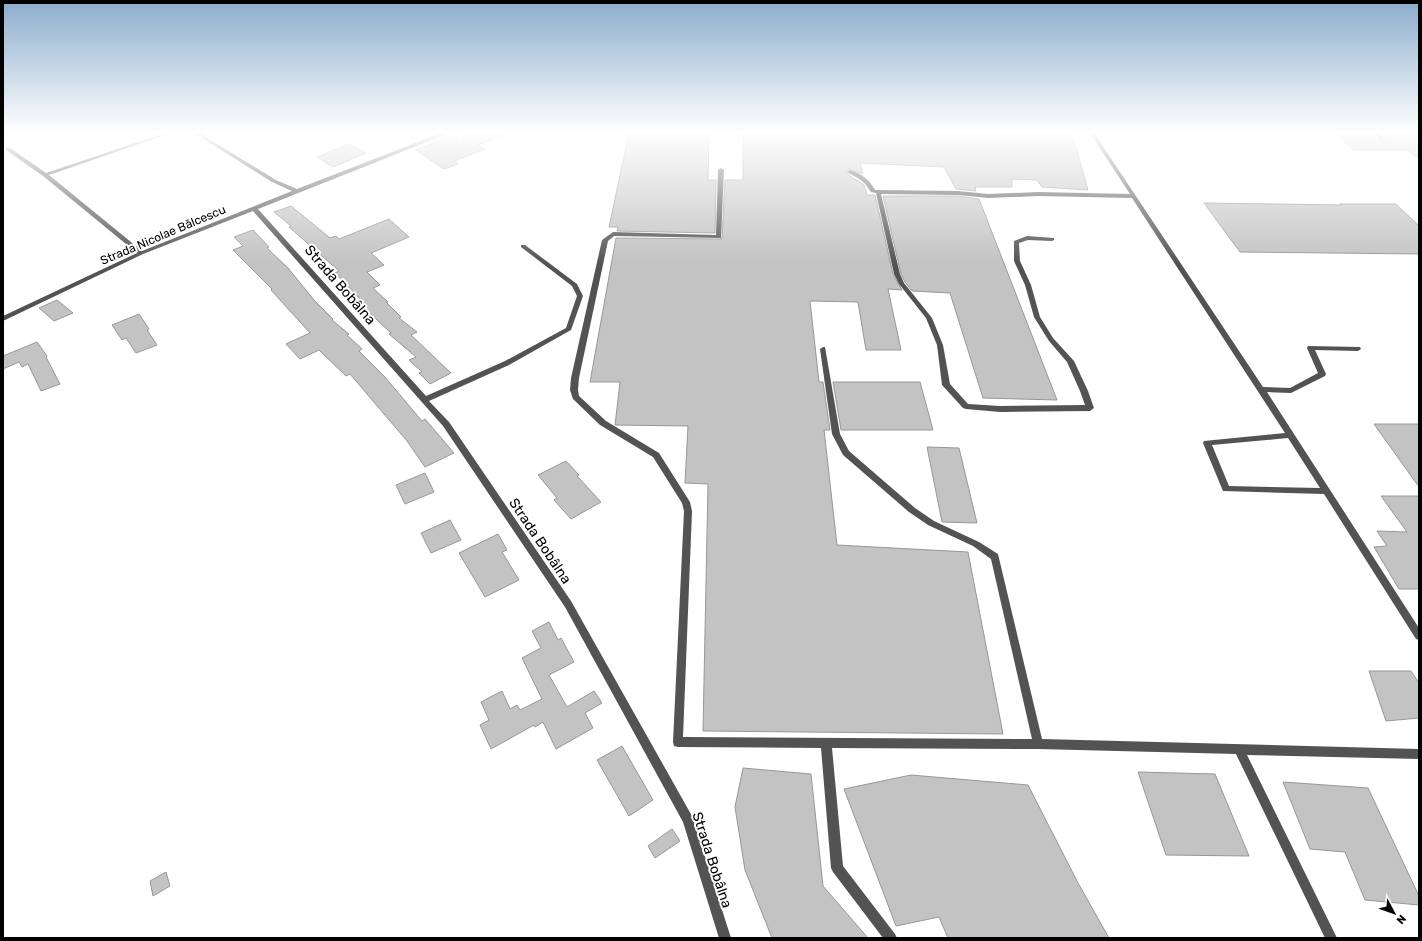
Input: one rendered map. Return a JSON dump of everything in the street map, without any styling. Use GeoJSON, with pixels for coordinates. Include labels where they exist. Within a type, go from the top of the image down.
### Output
{"type":"FeatureCollection","features":[{"type":"Feature","properties":{"kind":"street"},"geometry":{"type":"LineString","coordinates":[[46,177],[142,253]]}},
{"type":"Feature","properties":{"kind":"street"},"geometry":{"type":"LineString","coordinates":[[267,177],[296,191]]}},
{"type":"Feature","properties":{"kind":"street","name":"Strada Nicolae Bălcescu"},"geometry":{"type":"LineString","coordinates":[[3,319],[142,253],[332,177]]}},
{"type":"Feature","properties":{"kind":"street"},"geometry":{"type":"LineString","coordinates":[[721,177],[719,237],[613,234],[605,240],[575,378],[574,390],[576,398],[602,423],[656,455],[686,502],[688,511],[678,742],[1038,744],[1419,754]]}},
{"type":"Feature","properties":{"kind":"street"},"geometry":{"type":"LineString","coordinates":[[864,177],[867,179],[873,191],[878,192],[958,193],[988,196],[1038,194],[1133,196]]}},
{"type":"Feature","properties":{"kind":"street"},"geometry":{"type":"LineString","coordinates":[[1121,177],[1291,435],[1419,636]]}},
{"type":"Feature","properties":{"kind":"street"},"geometry":{"type":"LineString","coordinates":[[878,192],[897,274],[901,283],[929,318],[940,345],[946,386],[966,406],[1000,409],[1090,408],[1070,361],[1051,339],[1037,317],[1028,286],[1017,261],[1016,242],[1027,238],[1052,239]]}},
{"type":"Feature","properties":{"kind":"street","name":"Strada Bobâlna"},"geometry":{"type":"LineString","coordinates":[[254,208],[446,424],[568,604],[688,820],[725,938]]}},
{"type":"Feature","properties":{"kind":"street"},"geometry":{"type":"LineString","coordinates":[[424,400],[507,363],[569,329],[580,296],[575,285],[523,246]]}},
{"type":"Feature","properties":{"kind":"street"},"geometry":{"type":"LineString","coordinates":[[1261,389],[1291,391],[1322,374],[1310,348],[1358,349]]}},
{"type":"Feature","properties":{"kind":"street"},"geometry":{"type":"LineString","coordinates":[[823,349],[836,434],[846,454],[912,510],[931,524],[976,544],[995,557],[1038,744]]}},
{"type":"Feature","properties":{"kind":"street"},"geometry":{"type":"LineString","coordinates":[[1291,435],[1207,443],[1226,489],[1327,492]]}},
{"type":"Feature","properties":{"kind":"street"},"geometry":{"type":"LineString","coordinates":[[826,744],[837,868],[891,938]]}},
{"type":"Feature","properties":{"kind":"street"},"geometry":{"type":"LineString","coordinates":[[1239,749],[1331,938]]}},
{"type":"Feature","properties":{"kind":"building"},"geometry":{"type":"Polygon","coordinates":[[[620,177],[708,177],[708,180],[716,180],[715,233],[617,231],[618,227],[609,227],[620,177]]]}},
{"type":"Feature","properties":{"kind":"building"},"geometry":{"type":"Polygon","coordinates":[[[743,177],[852,177],[864,185],[867,195],[875,195],[893,274],[902,290],[888,289],[901,350],[866,350],[858,302],[810,301],[819,382],[823,382],[830,430],[824,430],[837,545],[968,552],[1003,734],[703,731],[708,484],[685,483],[688,426],[615,425],[620,382],[590,382],[616,238],[722,239],[725,180],[743,180],[743,177]]]}},
{"type":"Feature","properties":{"kind":"building"},"geometry":{"type":"Polygon","coordinates":[[[949,177],[1084,177],[1088,190],[1042,187],[1037,180],[1012,179],[1012,187],[975,187],[976,191],[956,189],[949,177]]]}},
{"type":"Feature","properties":{"kind":"building"},"geometry":{"type":"Polygon","coordinates":[[[883,196],[958,196],[979,199],[1057,400],[983,398],[950,293],[912,291],[901,274],[883,196]]]}},
{"type":"Feature","properties":{"kind":"building"},"geometry":{"type":"Polygon","coordinates":[[[1204,203],[1342,205],[1340,204],[1396,204],[1419,226],[1419,254],[1240,252],[1204,203]]]}},
{"type":"Feature","properties":{"kind":"building"},"geometry":{"type":"Polygon","coordinates":[[[291,206],[330,238],[336,236],[339,239],[389,219],[409,237],[371,253],[384,265],[367,272],[380,285],[373,288],[401,317],[399,318],[417,332],[411,335],[451,373],[430,384],[419,373],[422,372],[409,360],[416,357],[389,334],[391,333],[360,304],[363,302],[335,273],[339,271],[274,212],[291,206]]]}},
{"type":"Feature","properties":{"kind":"building"},"geometry":{"type":"Polygon","coordinates":[[[253,230],[269,247],[267,248],[288,268],[314,300],[333,319],[332,320],[349,334],[347,335],[362,349],[359,351],[384,376],[422,421],[425,419],[454,453],[425,467],[407,441],[350,374],[346,376],[319,350],[300,359],[286,344],[310,333],[271,290],[272,289],[233,250],[243,246],[234,237],[253,230]]]}},
{"type":"Feature","properties":{"kind":"building"},"geometry":{"type":"Polygon","coordinates":[[[57,300],[73,313],[54,321],[39,308],[57,300]]]}},
{"type":"Feature","properties":{"kind":"building"},"geometry":{"type":"Polygon","coordinates":[[[139,314],[157,345],[136,353],[126,338],[122,340],[112,325],[139,314]]]}},
{"type":"Feature","properties":{"kind":"building"},"geometry":{"type":"Polygon","coordinates":[[[37,342],[47,356],[46,357],[60,384],[41,391],[28,364],[22,367],[19,362],[3,369],[3,356],[37,342]]]}},
{"type":"Feature","properties":{"kind":"building"},"geometry":{"type":"Polygon","coordinates":[[[833,382],[920,382],[933,430],[841,430],[833,382]]]}},
{"type":"Feature","properties":{"kind":"building"},"geometry":{"type":"Polygon","coordinates":[[[1374,424],[1419,424],[1419,487],[1374,424]]]}},
{"type":"Feature","properties":{"kind":"building"},"geometry":{"type":"Polygon","coordinates":[[[927,447],[959,448],[977,523],[942,522],[927,447]]]}},
{"type":"Feature","properties":{"kind":"building"},"geometry":{"type":"Polygon","coordinates":[[[566,461],[579,475],[577,476],[601,502],[571,519],[554,500],[557,498],[538,475],[566,461]]]}},
{"type":"Feature","properties":{"kind":"building"},"geometry":{"type":"Polygon","coordinates":[[[425,473],[434,492],[405,504],[396,485],[425,473]]]}},
{"type":"Feature","properties":{"kind":"building"},"geometry":{"type":"Polygon","coordinates":[[[1381,496],[1419,496],[1419,589],[1399,589],[1374,547],[1387,546],[1377,531],[1407,532],[1381,496]]]}},
{"type":"Feature","properties":{"kind":"building"},"geometry":{"type":"Polygon","coordinates":[[[450,520],[461,540],[431,553],[421,533],[450,520]]]}},
{"type":"Feature","properties":{"kind":"building"},"geometry":{"type":"Polygon","coordinates":[[[498,534],[507,550],[502,552],[519,580],[485,597],[459,553],[498,534]]]}},
{"type":"Feature","properties":{"kind":"building"},"geometry":{"type":"Polygon","coordinates":[[[549,622],[558,640],[561,638],[574,662],[549,675],[567,707],[594,691],[602,703],[585,713],[593,728],[556,749],[543,722],[535,727],[534,725],[491,749],[480,725],[489,720],[481,702],[502,691],[510,709],[517,705],[520,710],[542,699],[522,658],[541,648],[532,631],[549,622]]]}},
{"type":"Feature","properties":{"kind":"building"},"geometry":{"type":"Polygon","coordinates":[[[1369,671],[1411,671],[1419,683],[1419,718],[1386,721],[1369,671]]]}},
{"type":"Feature","properties":{"kind":"building"},"geometry":{"type":"Polygon","coordinates":[[[622,746],[653,800],[629,816],[597,760],[622,746]]]}},
{"type":"Feature","properties":{"kind":"building"},"geometry":{"type":"Polygon","coordinates":[[[743,768],[811,774],[823,886],[868,938],[772,938],[745,870],[735,807],[743,768]]]}},
{"type":"Feature","properties":{"kind":"building"},"geometry":{"type":"Polygon","coordinates":[[[1138,772],[1215,774],[1249,856],[1166,855],[1138,772]]]}},
{"type":"Feature","properties":{"kind":"building"},"geometry":{"type":"Polygon","coordinates":[[[911,775],[1028,785],[1078,883],[1109,938],[948,938],[939,917],[896,926],[844,789],[911,775]]]}},
{"type":"Feature","properties":{"kind":"building"},"geometry":{"type":"Polygon","coordinates":[[[1283,782],[1368,788],[1419,896],[1419,905],[1365,900],[1345,852],[1310,849],[1283,782]]]}},
{"type":"Feature","properties":{"kind":"building"},"geometry":{"type":"Polygon","coordinates":[[[672,829],[680,841],[655,858],[648,846],[672,829]]]}},
{"type":"Feature","properties":{"kind":"building"},"geometry":{"type":"Polygon","coordinates":[[[166,872],[170,886],[153,896],[150,881],[166,872]]]}}]}
